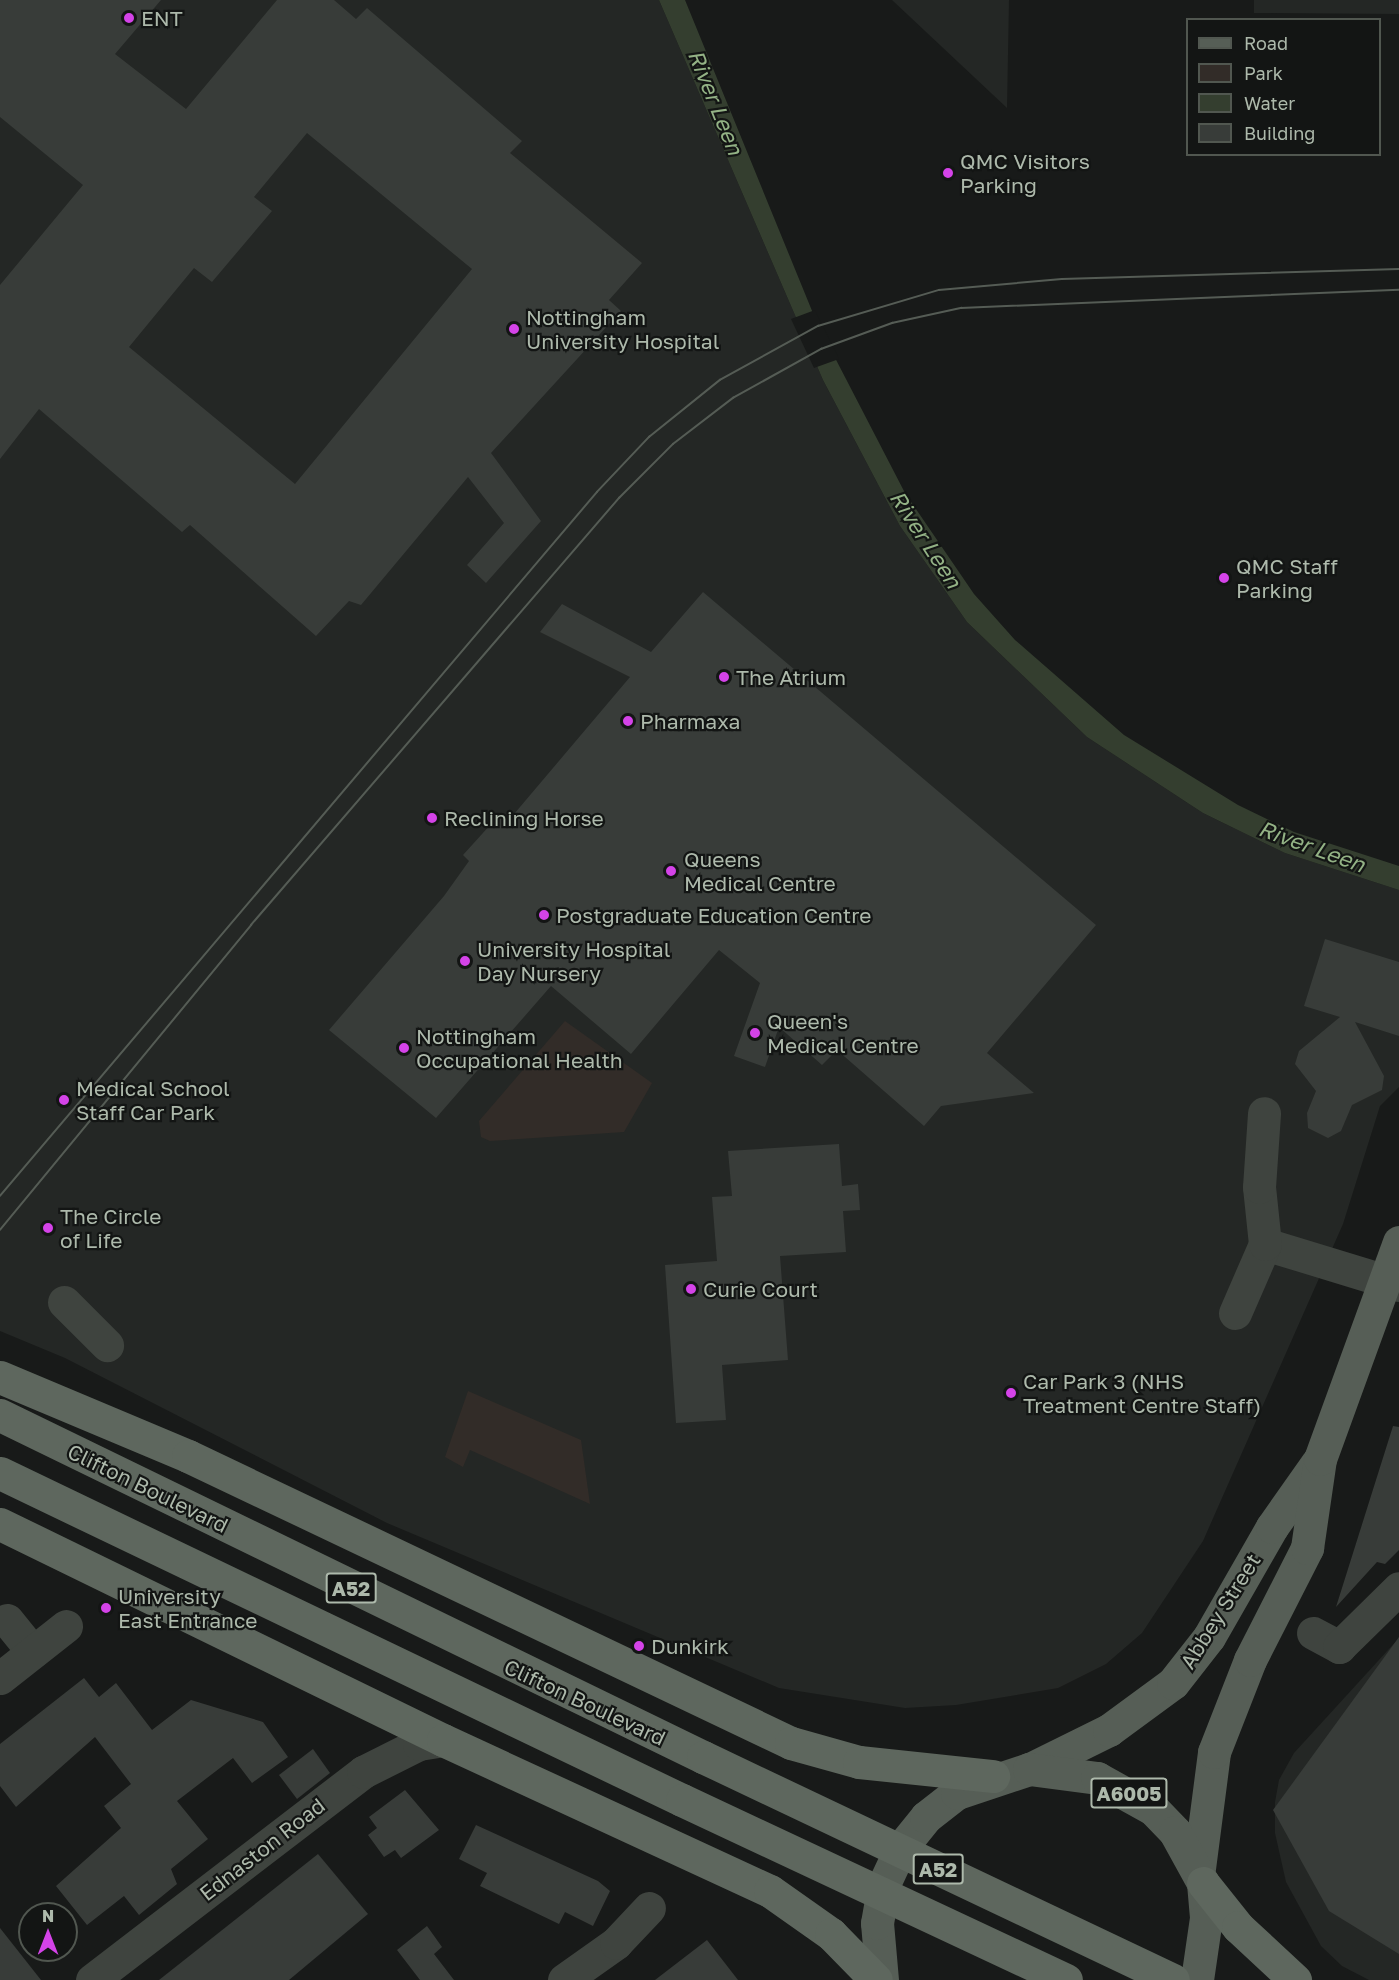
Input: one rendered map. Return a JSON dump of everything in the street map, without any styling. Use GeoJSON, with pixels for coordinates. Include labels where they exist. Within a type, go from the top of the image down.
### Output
{"type":"FeatureCollection","features":[{"type":"Feature","properties":{"kind":"highway"},"geometry":{"type":"LineString","coordinates":[[1,1377],[188,1456],[783,1739],[859,1762],[993,1776]]}},
{"type":"Feature","properties":{"kind":"highway","name":"Clifton Boulevard"},"geometry":{"type":"LineString","coordinates":[[0,1415],[703,1757],[1173,1980]]}},
{"type":"Feature","properties":{"kind":"highway","name":"A52"},"geometry":{"type":"LineString","coordinates":[[0,1473],[682,1800],[1066,1980]]}},
{"type":"Feature","properties":{"kind":"highway"},"geometry":{"type":"LineString","coordinates":[[0,1524],[443,1740],[770,1891],[831,1934],[876,1980]]}},
{"type":"Feature","properties":{"kind":"highway"},"geometry":{"type":"LineString","coordinates":[[1201,1876],[1238,1928],[1295,1980]]}},
{"type":"Feature","properties":{"kind":"main road","name":"Abbey Street"},"geometry":{"type":"LineString","coordinates":[[1029,1769],[1108,1730],[1173,1683],[1209,1636],[1272,1527],[1320,1459],[1393,1282],[1399,1242]]}},
{"type":"Feature","properties":{"kind":"main road","name":"Abbey Street"},"geometry":{"type":"LineString","coordinates":[[1201,1876],[1214,1752],[1250,1660],[1307,1548],[1320,1459]]}},
{"type":"Feature","properties":{"kind":"main road","name":"A6005"},"geometry":{"type":"LineString","coordinates":[[882,1980],[877,1923],[884,1884],[901,1848],[941,1805],[993,1776],[1029,1769],[1097,1778],[1126,1791],[1175,1832],[1201,1876],[1206,1918],[1197,1980]]}},
{"type":"Feature","properties":{"kind":"street"},"geometry":{"type":"LineString","coordinates":[[1235,1313],[1265,1244],[1259,1187],[1263,1113]]}},
{"type":"Feature","properties":{"kind":"street"},"geometry":{"type":"LineString","coordinates":[[1265,1244],[1393,1282]]}},
{"type":"Feature","properties":{"kind":"street"},"geometry":{"type":"LineString","coordinates":[[64,1302],[107,1345]]}},
{"type":"Feature","properties":{"kind":"street"},"geometry":{"type":"LineString","coordinates":[[1313,1633],[1339,1647],[1399,1588]]}},
{"type":"Feature","properties":{"kind":"street"},"geometry":{"type":"LineString","coordinates":[[8,1620],[33,1652]]}},
{"type":"Feature","properties":{"kind":"street"},"geometry":{"type":"LineString","coordinates":[[0,1678],[66,1626]]}},
{"type":"Feature","properties":{"kind":"street","name":"Ednaston Road"},"geometry":{"type":"LineString","coordinates":[[92,1980],[380,1763],[419,1744],[443,1740]]}},
{"type":"Feature","properties":{"kind":"street"},"geometry":{"type":"LineString","coordinates":[[564,1980],[616,1943],[649,1908]]}},
{"type":"Feature","properties":{"kind":"shaded area","name":"Queens Medical Centre"},"geometry":{"type":"Polygon","coordinates":[[[0,0],[659,0],[823,380],[900,526],[967,622],[1087,737],[1203,813],[1285,853],[1399,890],[1399,1087],[1380,1106],[1343,1224],[1203,1541],[1142,1633],[1106,1664],[1058,1688],[956,1705],[905,1708],[779,1688],[387,1523],[65,1358],[0,1331],[0,0]]]}},
{"type":"Feature","properties":{"kind":"shaded area"},"geometry":{"type":"Polygon","coordinates":[[[892,0],[1009,0],[1007,108],[892,0]]]}},
{"type":"Feature","properties":{"kind":"shaded area"},"geometry":{"type":"Polygon","coordinates":[[[1254,0],[1399,0],[1399,14],[1254,13],[1254,0]]]}},
{"type":"Feature","properties":{"kind":"shaded area"},"geometry":{"type":"Polygon","coordinates":[[[1399,1638],[1399,1980],[1369,1980],[1342,1966],[1321,1946],[1286,1882],[1275,1833],[1275,1802],[1279,1780],[1294,1753],[1399,1638]]]}},
{"type":"Feature","properties":{"kind":"green space"},"geometry":{"type":"Polygon","coordinates":[[[565,1021],[652,1083],[624,1132],[490,1141],[481,1137],[479,1121],[565,1021]]]}},
{"type":"Feature","properties":{"kind":"green space"},"geometry":{"type":"Polygon","coordinates":[[[468,1391],[581,1440],[590,1504],[470,1450],[463,1467],[445,1457],[468,1391]]]}},
{"type":"Feature","properties":{"kind":"water","name":"River Leen"},"geometry":{"type":"Polygon","coordinates":[[[659,0],[685,0],[817,323],[905,493],[974,594],[1015,640],[1124,735],[1238,805],[1294,832],[1399,866],[1399,890],[1285,853],[1203,813],[1087,737],[967,622],[900,526],[823,380],[659,0]]]}},
{"type":"Feature","properties":{"kind":"pier"},"geometry":{"type":"Polygon","coordinates":[[[815,310],[839,359],[814,368],[791,319],[815,310]]]}},
{"type":"Feature","properties":{"kind":"building","name":"Nottingham University Hospital"},"geometry":{"type":"Polygon","coordinates":[[[0,0],[161,0],[115,54],[186,109],[277,0],[334,0],[356,19],[367,8],[522,141],[510,153],[642,263],[609,300],[621,311],[491,453],[541,521],[486,583],[467,565],[504,523],[468,477],[361,605],[349,601],[316,636],[190,525],[182,532],[39,409],[0,459],[0,285],[83,185],[0,117],[0,0]],[[307,133],[254,197],[272,211],[212,282],[194,268],[129,347],[295,484],[472,269],[307,133]]]}},
{"type":"Feature","properties":{"kind":"building"},"geometry":{"type":"Polygon","coordinates":[[[703,592],[1096,925],[987,1053],[1034,1093],[941,1106],[924,1126],[837,1050],[822,1065],[779,1027],[765,1067],[734,1056],[760,983],[719,950],[631,1054],[551,986],[436,1118],[329,1030],[444,896],[469,861],[463,855],[501,813],[509,820],[630,677],[540,632],[562,604],[651,652],[703,592]]]}},
{"type":"Feature","properties":{"kind":"building"},"geometry":{"type":"Polygon","coordinates":[[[1325,939],[1399,962],[1399,1036],[1355,1022],[1384,1076],[1382,1090],[1352,1105],[1341,1131],[1328,1138],[1308,1128],[1307,1113],[1316,1091],[1295,1064],[1299,1051],[1340,1017],[1304,1006],[1325,939]]]}},
{"type":"Feature","properties":{"kind":"building","name":"Curie Court"},"geometry":{"type":"Polygon","coordinates":[[[839,1144],[842,1186],[858,1184],[860,1210],[843,1211],[846,1252],[780,1256],[788,1360],[722,1365],[726,1420],[676,1423],[665,1265],[717,1261],[712,1197],[732,1196],[728,1151],[839,1144]]]}},
{"type":"Feature","properties":{"kind":"building"},"geometry":{"type":"Polygon","coordinates":[[[1393,1426],[1399,1427],[1399,1550],[1385,1564],[1377,1562],[1336,1607],[1393,1426]]]}},
{"type":"Feature","properties":{"kind":"building"},"geometry":{"type":"Polygon","coordinates":[[[1399,1637],[1399,1954],[1329,1911],[1273,1810],[1399,1637]]]}},
{"type":"Feature","properties":{"kind":"building"},"geometry":{"type":"Polygon","coordinates":[[[84,1678],[99,1697],[116,1683],[152,1730],[191,1700],[263,1722],[288,1757],[252,1783],[233,1758],[177,1801],[208,1839],[171,1869],[177,1884],[139,1915],[124,1896],[87,1925],[78,1914],[78,1902],[69,1902],[56,1886],[121,1828],[104,1806],[131,1784],[95,1737],[16,1807],[0,1786],[0,1744],[84,1678]]]}},
{"type":"Feature","properties":{"kind":"building"},"geometry":{"type":"Polygon","coordinates":[[[313,1749],[330,1773],[297,1799],[279,1775],[313,1749]]]}},
{"type":"Feature","properties":{"kind":"building"},"geometry":{"type":"Polygon","coordinates":[[[405,1790],[439,1830],[401,1858],[395,1850],[384,1857],[368,1835],[377,1828],[369,1817],[405,1790]]]}},
{"type":"Feature","properties":{"kind":"building"},"geometry":{"type":"Polygon","coordinates":[[[476,1825],[598,1881],[610,1891],[593,1926],[565,1912],[559,1924],[480,1886],[487,1873],[459,1859],[476,1825]]]}},
{"type":"Feature","properties":{"kind":"building"},"geometry":{"type":"Polygon","coordinates":[[[318,1854],[368,1914],[289,1980],[159,1980],[318,1854]]]}},
{"type":"Feature","properties":{"kind":"building"},"geometry":{"type":"Polygon","coordinates":[[[427,1926],[442,1947],[434,1954],[454,1980],[420,1980],[397,1950],[427,1926]]]}},
{"type":"Feature","properties":{"kind":"building"},"geometry":{"type":"Polygon","coordinates":[[[0,1928],[18,1951],[18,1962],[27,1962],[41,1980],[0,1980],[0,1928]]]}},
{"type":"Feature","properties":{"kind":"building"},"geometry":{"type":"Polygon","coordinates":[[[707,1940],[738,1980],[655,1980],[707,1940]]]}},
{"type":"Feature","properties":{"kind":"tram line"},"geometry":{"type":"LineString","coordinates":[[0,1196],[597,492],[649,437],[720,380],[818,326],[939,290],[1062,279],[1399,269]]}},
{"type":"Feature","properties":{"kind":"tram line"},"geometry":{"type":"LineString","coordinates":[[0,1230],[251,925],[619,498],[673,444],[733,398],[821,349],[892,323],[961,308],[1399,290]]}},
{"type":"Feature","properties":{"kind":"place","name":"ENT"},"geometry":{"type":"Point","coordinates":[129,18]}},
{"type":"Feature","properties":{"kind":"place","name":"QMC Visitors Parking"},"geometry":{"type":"Point","coordinates":[948,173]}},
{"type":"Feature","properties":{"kind":"place","name":"Nottingham University Hospital"},"geometry":{"type":"Point","coordinates":[514,329]}},
{"type":"Feature","properties":{"kind":"place","name":"QMC Staff Parking"},"geometry":{"type":"Point","coordinates":[1224,578]}},
{"type":"Feature","properties":{"kind":"place","name":"The Atrium"},"geometry":{"type":"Point","coordinates":[724,677]}},
{"type":"Feature","properties":{"kind":"place","name":"Pharmaxa"},"geometry":{"type":"Point","coordinates":[628,721]}},
{"type":"Feature","properties":{"kind":"place","name":"Reclining Horse"},"geometry":{"type":"Point","coordinates":[432,818]}},
{"type":"Feature","properties":{"kind":"place","name":"Queens Medical Centre"},"geometry":{"type":"Point","coordinates":[671,871]}},
{"type":"Feature","properties":{"kind":"place","name":"Postgraduate Education Centre"},"geometry":{"type":"Point","coordinates":[544,915]}},
{"type":"Feature","properties":{"kind":"place","name":"University Hospital Day Nursery"},"geometry":{"type":"Point","coordinates":[465,961]}},
{"type":"Feature","properties":{"kind":"place","name":"Queen's Medical Centre"},"geometry":{"type":"Point","coordinates":[755,1033]}},
{"type":"Feature","properties":{"kind":"place","name":"Nottingham Occupational Health"},"geometry":{"type":"Point","coordinates":[404,1048]}},
{"type":"Feature","properties":{"kind":"place","name":"Medical School Staff Car Park"},"geometry":{"type":"Point","coordinates":[64,1100]}},
{"type":"Feature","properties":{"kind":"place","name":"The Circle of Life"},"geometry":{"type":"Point","coordinates":[48,1228]}},
{"type":"Feature","properties":{"kind":"place","name":"Curie Court"},"geometry":{"type":"Point","coordinates":[691,1289]}},
{"type":"Feature","properties":{"kind":"place","name":"Car Park 3 (NHS Treatment Centre Staff)"},"geometry":{"type":"Point","coordinates":[1011,1393]}},
{"type":"Feature","properties":{"kind":"place","name":"University East Entrance"},"geometry":{"type":"Point","coordinates":[106,1608]}},
{"type":"Feature","properties":{"kind":"place","name":"Dunkirk"},"geometry":{"type":"Point","coordinates":[639,1646]}}]}
